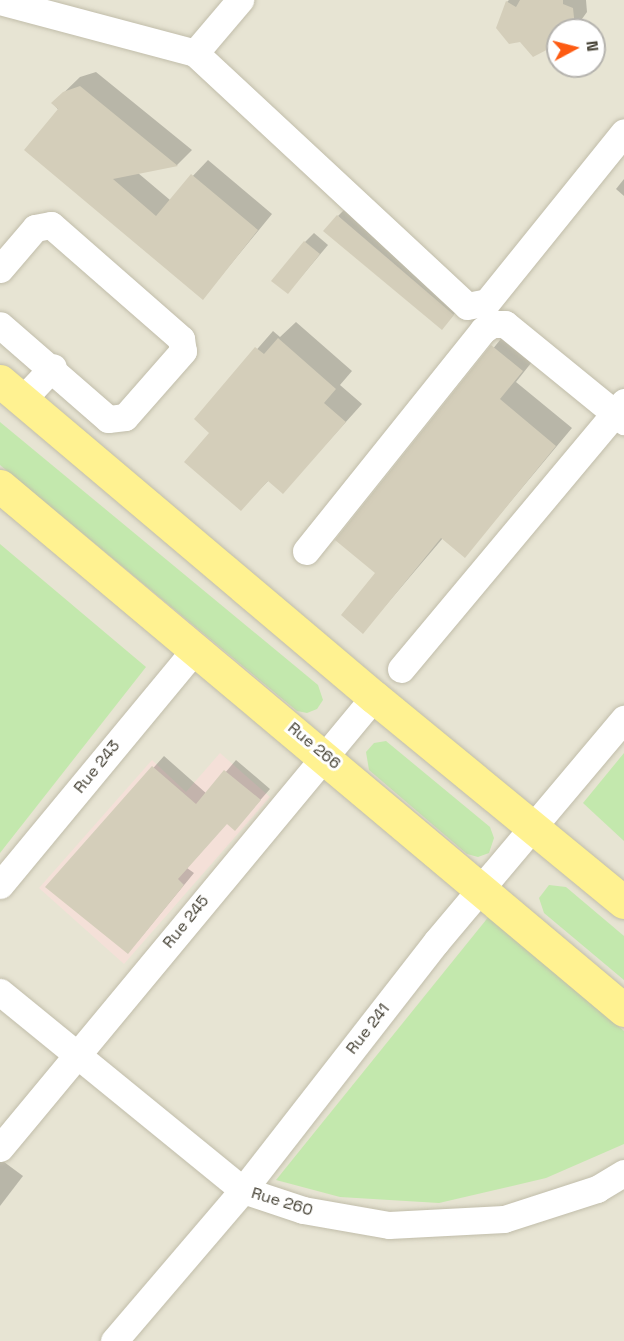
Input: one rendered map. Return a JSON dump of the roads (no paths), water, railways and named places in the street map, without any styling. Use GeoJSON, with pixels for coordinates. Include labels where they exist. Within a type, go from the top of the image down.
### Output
{"type":"FeatureCollection","features":[{"type":"Feature","properties":{"kind":"main road"},"geometry":{"type":"LineString","coordinates":[[11,391],[374,697],[624,902]]}},
{"type":"Feature","properties":{"kind":"main road","name":"Rue 266"},"geometry":{"type":"LineString","coordinates":[[0,486],[324,754],[624,1010]]}},
{"type":"Feature","properties":{"kind":"street"},"geometry":{"type":"LineString","coordinates":[[195,53],[240,0]]}},
{"type":"Feature","properties":{"kind":"street"},"geometry":{"type":"LineString","coordinates":[[0,1],[195,53],[467,306],[488,302],[624,132]]}},
{"type":"Feature","properties":{"kind":"street"},"geometry":{"type":"LineString","coordinates":[[0,269],[35,228],[51,225],[181,339],[183,351],[157,384],[117,419],[108,419],[53,367],[0,325]]}},
{"type":"Feature","properties":{"kind":"street"},"geometry":{"type":"LineString","coordinates":[[306,551],[483,330],[492,324],[505,324],[621,412],[401,669]]}},
{"type":"Feature","properties":{"kind":"street"},"geometry":{"type":"LineString","coordinates":[[11,391],[53,367]]}},
{"type":"Feature","properties":{"kind":"street","name":"Rue 243"},"geometry":{"type":"LineString","coordinates":[[0,885],[195,649]]}},
{"type":"Feature","properties":{"kind":"street","name":"Rue 245"},"geometry":{"type":"LineString","coordinates":[[0,1148],[324,754],[374,697]]}},
{"type":"Feature","properties":{"kind":"street","name":"Rue 241"},"geometry":{"type":"LineString","coordinates":[[114,1341],[243,1190],[436,942],[483,890],[624,719]]}},
{"type":"Feature","properties":{"kind":"street","name":"Rue 260"},"geometry":{"type":"LineString","coordinates":[[0,992],[243,1190],[303,1210],[389,1225],[504,1219],[597,1189],[624,1173]]}}]}
